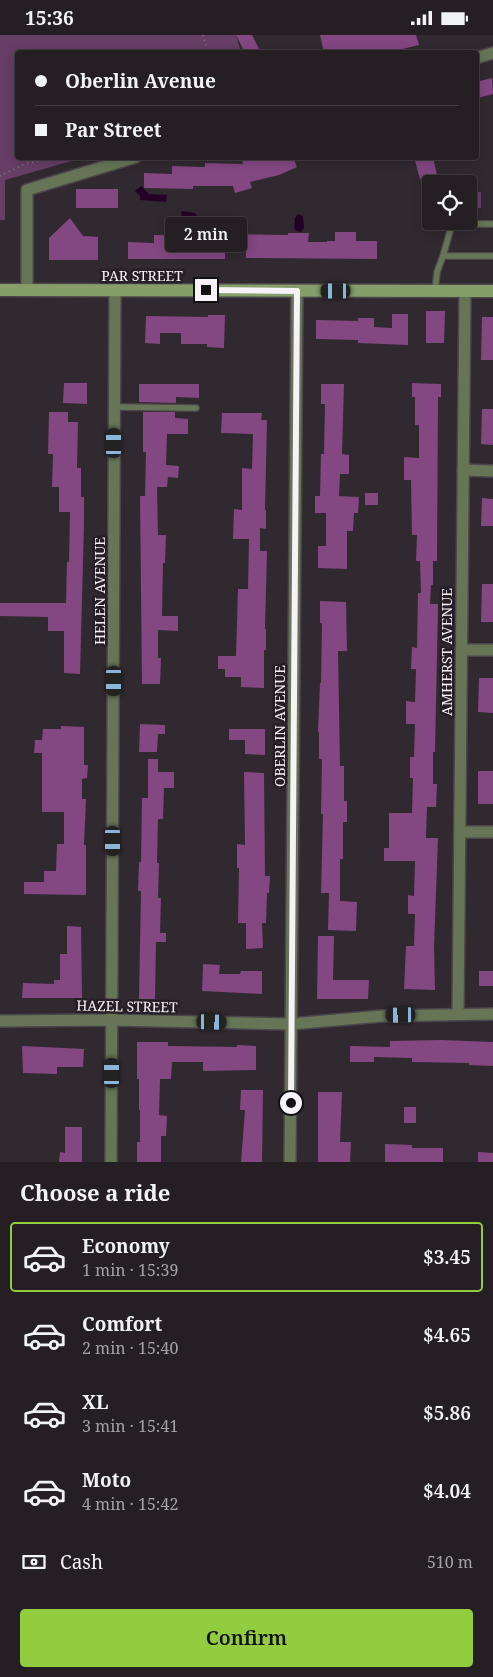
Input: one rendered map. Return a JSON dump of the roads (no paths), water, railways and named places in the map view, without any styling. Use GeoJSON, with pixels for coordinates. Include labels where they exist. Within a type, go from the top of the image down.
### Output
{"type":"FeatureCollection","features":[{"type":"Feature","properties":{"kind":"street"},"geometry":{"type":"LineString","coordinates":[[479,57],[493,53]]}},
{"type":"Feature","properties":{"kind":"street"},"geometry":{"type":"LineString","coordinates":[[27,290],[27,189],[126,160]]}},
{"type":"Feature","properties":{"kind":"street","name":"PAR STREET"},"geometry":{"type":"LineString","coordinates":[[0,290],[493,291]]}},
{"type":"Feature","properties":{"kind":"street","name":"HELEN AVENUE"},"geometry":{"type":"LineString","coordinates":[[111,1162],[115,290]]}},
{"type":"Feature","properties":{"kind":"street","name":"OBERLIN AVENUE"},"geometry":{"type":"LineString","coordinates":[[290,1162],[297,291]]}},
{"type":"Feature","properties":{"kind":"street","name":"AMHERST AVENUE"},"geometry":{"type":"LineString","coordinates":[[458,1014],[465,291]]}},
{"type":"Feature","properties":{"kind":"street"},"geometry":{"type":"LineString","coordinates":[[463,470],[493,471]]}},
{"type":"Feature","properties":{"kind":"street"},"geometry":{"type":"LineString","coordinates":[[461,650],[493,650]]}},
{"type":"Feature","properties":{"kind":"street"},"geometry":{"type":"LineString","coordinates":[[461,832],[493,832]]}},
{"type":"Feature","properties":{"kind":"street","name":"HAZEL STREET"},"geometry":{"type":"LineString","coordinates":[[0,1021],[112,1020],[291,1024],[382,1016],[493,1014]]}},
{"type":"Feature","properties":{"kind":"lane"},"geometry":{"type":"LineString","coordinates":[[434,291],[452,225],[493,225]]}},
{"type":"Feature","properties":{"kind":"lane"},"geometry":{"type":"LineString","coordinates":[[444,256],[493,256]]}},
{"type":"Feature","properties":{"kind":"lane"},"geometry":{"type":"LineString","coordinates":[[115,407],[196,408]]}}]}
